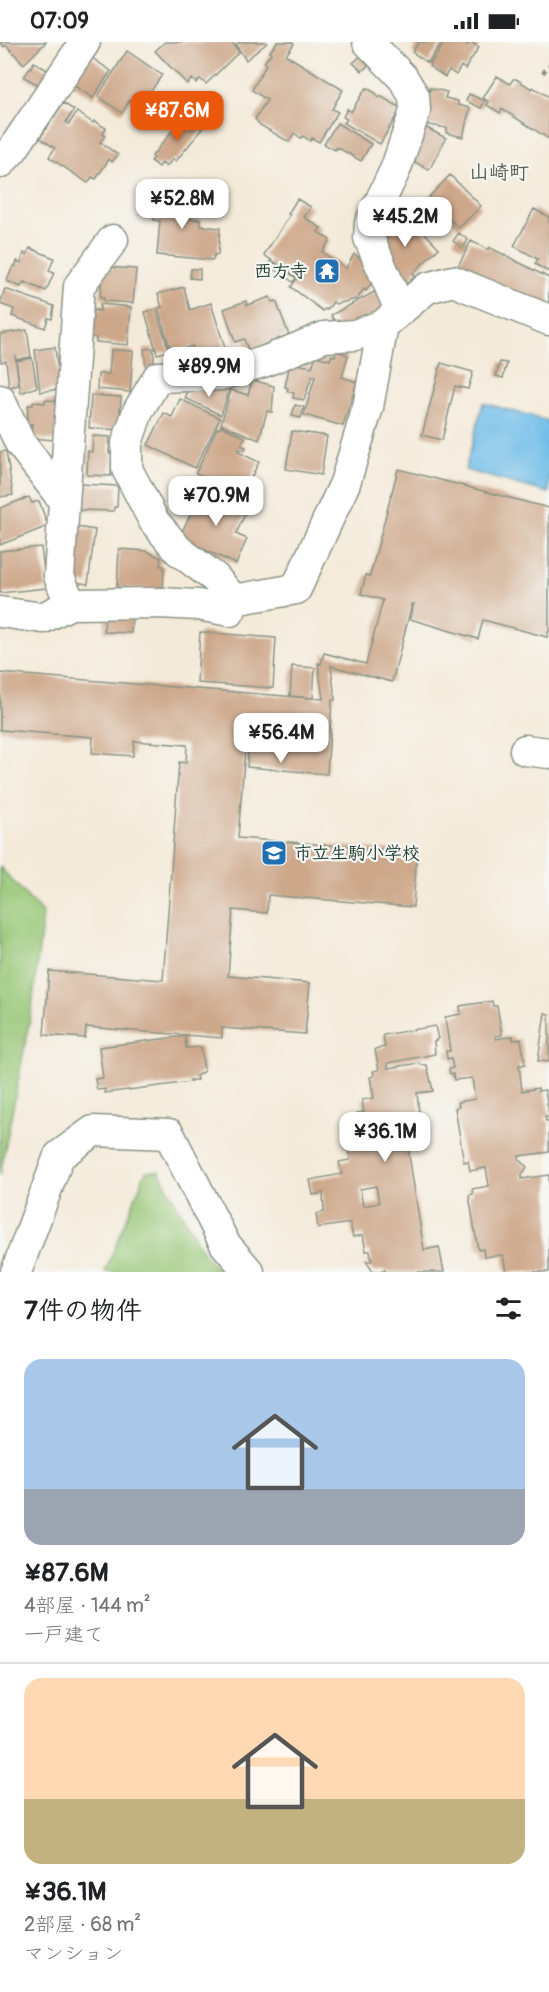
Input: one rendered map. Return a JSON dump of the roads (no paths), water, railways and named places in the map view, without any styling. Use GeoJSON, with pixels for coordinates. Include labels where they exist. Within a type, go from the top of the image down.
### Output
{"type":"FeatureCollection","features":[{"type":"Feature","properties":{"kind":"street"},"geometry":{"type":"LineString","coordinates":[[0,163],[13,149],[85,42]]}},
{"type":"Feature","properties":{"kind":"street"},"geometry":{"type":"LineString","coordinates":[[234,600],[296,589],[345,483],[392,317],[369,238],[370,223],[396,168],[415,111],[414,96],[403,78],[368,42]]}},
{"type":"Feature","properties":{"kind":"street"},"geometry":{"type":"LineString","coordinates":[[70,604],[59,576],[80,286],[113,240]]}},
{"type":"Feature","properties":{"kind":"street"},"geometry":{"type":"LineString","coordinates":[[234,600],[215,578],[178,550],[154,521],[127,469],[127,443],[138,411],[158,377],[221,375],[266,361],[324,337],[355,335],[392,317],[427,288],[453,281],[549,320]]}},
{"type":"Feature","properties":{"kind":"street"},"geometry":{"type":"LineString","coordinates":[[0,400],[20,443],[64,501]]}},
{"type":"Feature","properties":{"kind":"street"},"geometry":{"type":"LineString","coordinates":[[0,612],[43,618],[70,604],[159,603],[198,605],[230,611],[234,600]]}},
{"type":"Feature","properties":{"kind":"street"},"geometry":{"type":"LineString","coordinates":[[16,1272],[59,1156],[93,1131],[169,1134],[225,1244],[249,1272]]}},
{"type":"Feature","properties":{"kind":"water"},"geometry":{"type":"Polygon","coordinates":[[[483,403],[549,421],[549,493],[465,470],[483,403]]]}},
{"type":"Feature","properties":{"kind":"place","name":"西方寺"},"geometry":{"type":"Point","coordinates":[327,271]}},
{"type":"Feature","properties":{"kind":"place","name":"市立生駒小学校"},"geometry":{"type":"Point","coordinates":[274,853]}},
{"type":"Feature","properties":{"kind":"district","name":"山崎町"},"geometry":{"type":"Point","coordinates":[499,172]}}]}
